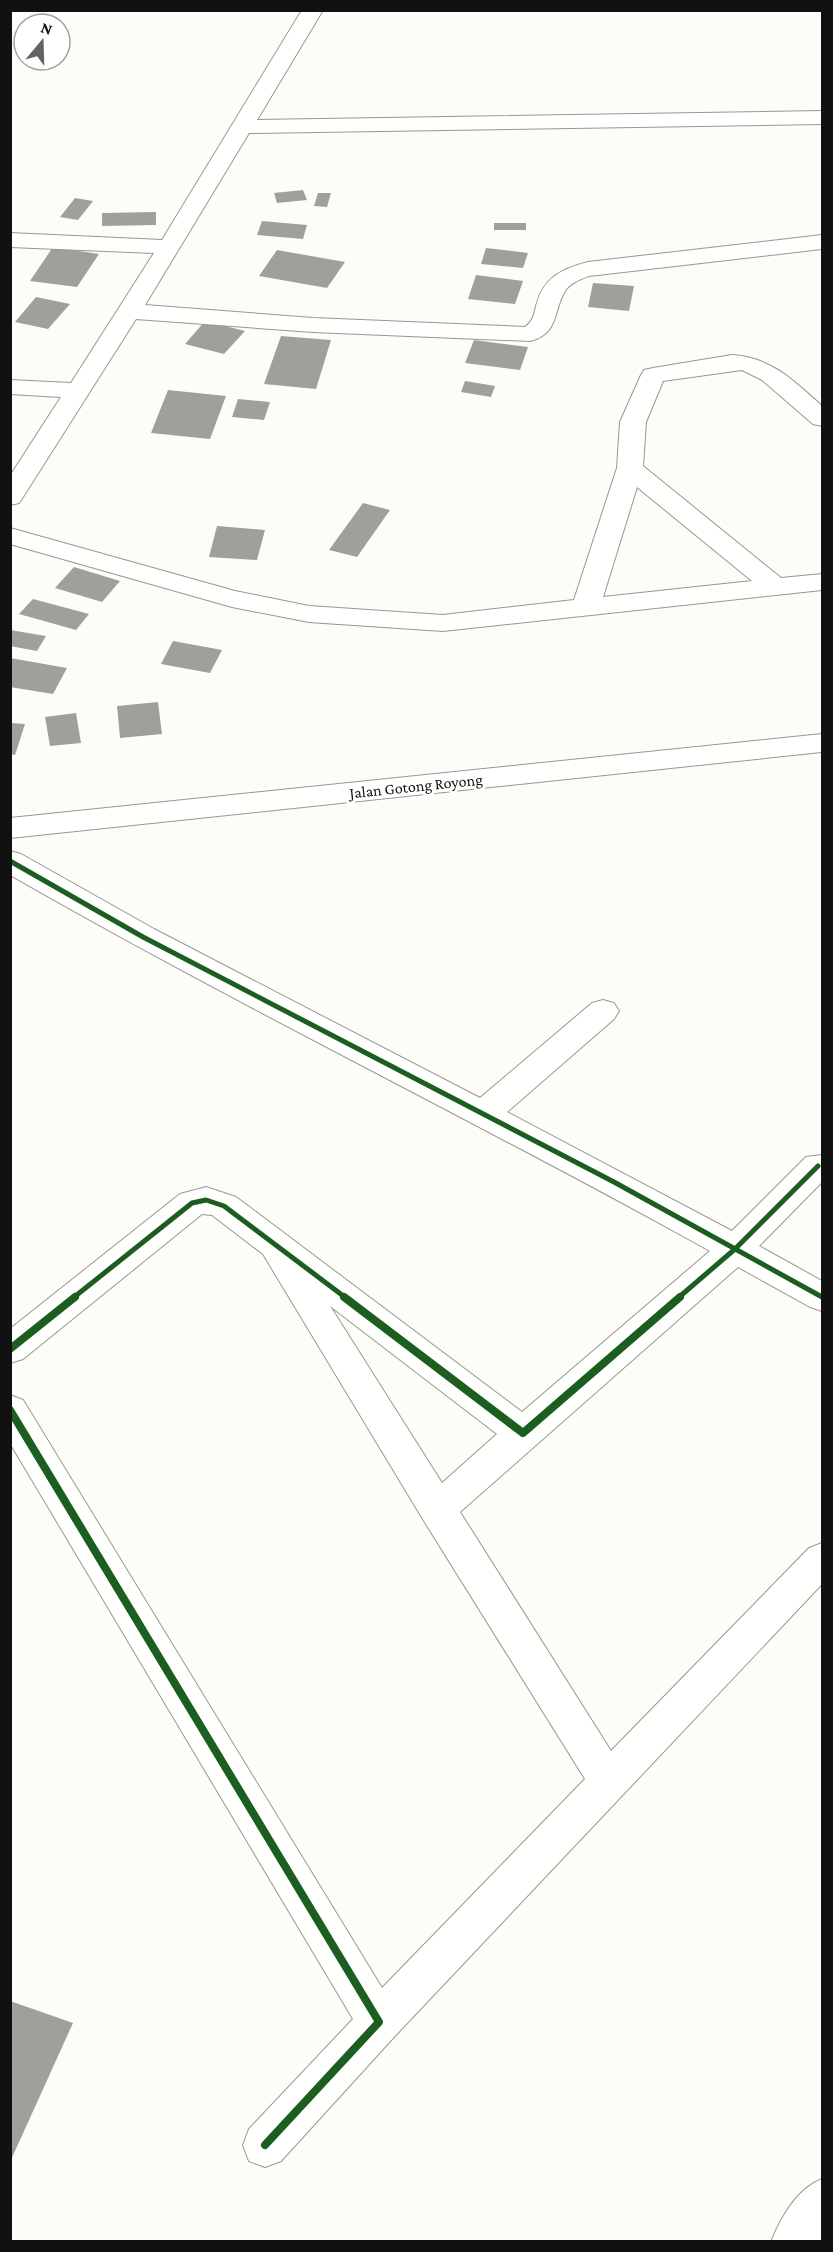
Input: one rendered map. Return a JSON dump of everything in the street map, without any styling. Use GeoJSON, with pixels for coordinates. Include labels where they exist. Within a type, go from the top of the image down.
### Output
{"type":"FeatureCollection","features":[{"type":"Feature","properties":{"kind":"street"},"geometry":{"type":"LineString","coordinates":[[15,483],[79,391],[313,10]]}},
{"type":"Feature","properties":{"kind":"street"},"geometry":{"type":"LineString","coordinates":[[242,127],[822,118]]}},
{"type":"Feature","properties":{"kind":"street"},"geometry":{"type":"LineString","coordinates":[[10,240],[168,247]]}},
{"type":"Feature","properties":{"kind":"street"},"geometry":{"type":"LineString","coordinates":[[128,311],[313,325],[530,334],[542,327],[557,285],[571,276],[596,267],[822,242]]}},
{"type":"Feature","properties":{"kind":"street"},"geometry":{"type":"LineString","coordinates":[[586,607],[630,468],[633,422],[650,378],[658,373],[732,362],[747,363],[771,375],[822,419]]}},
{"type":"Feature","properties":{"kind":"street"},"geometry":{"type":"LineString","coordinates":[[10,387],[79,391]]}},
{"type":"Feature","properties":{"kind":"street"},"geometry":{"type":"LineString","coordinates":[[630,468],[775,587]]}},
{"type":"Feature","properties":{"kind":"street"},"geometry":{"type":"LineString","coordinates":[[10,536],[232,599],[309,614],[443,623],[822,582]]}},
{"type":"Feature","properties":{"kind":"street","name":"Jalan Gotong Royong"},"geometry":{"type":"LineString","coordinates":[[10,828],[822,743]]}},
{"type":"Feature","properties":{"kind":"street"},"geometry":{"type":"LineString","coordinates":[[10,861],[143,937],[483,1114],[822,1297]]}},
{"type":"Feature","properties":{"kind":"street"},"geometry":{"type":"LineString","coordinates":[[483,1114],[603,1011]]}},
{"type":"Feature","properties":{"kind":"street"},"geometry":{"type":"LineString","coordinates":[[437,1510],[735,1249],[818,1166]]}},
{"type":"Feature","properties":{"kind":"street"},"geometry":{"type":"LineString","coordinates":[[10,1350],[192,1203],[206,1200],[224,1206],[270,1239],[523,1433]]}},
{"type":"Feature","properties":{"kind":"street"},"geometry":{"type":"LineString","coordinates":[[270,1239],[609,1783]]}},
{"type":"Feature","properties":{"kind":"street"},"geometry":{"type":"LineString","coordinates":[[10,1410],[379,2022]]}},
{"type":"Feature","properties":{"kind":"street"},"geometry":{"type":"LineString","coordinates":[[265,2145],[379,2022],[822,1559]]}},
{"type":"Feature","properties":{"kind":"street"},"geometry":{"type":"LineString","coordinates":[[793,2241],[822,2201]]}},
{"type":"Feature","properties":{"kind":"building"},"geometry":{"type":"Polygon","coordinates":[[[303,190],[307,200],[277,203],[274,193],[303,190]]]}},
{"type":"Feature","properties":{"kind":"building"},"geometry":{"type":"Polygon","coordinates":[[[318,193],[331,193],[327,207],[314,206],[318,193]]]}},
{"type":"Feature","properties":{"kind":"building"},"geometry":{"type":"Polygon","coordinates":[[[75,198],[93,201],[78,220],[60,217],[75,198]]]}},
{"type":"Feature","properties":{"kind":"building"},"geometry":{"type":"Polygon","coordinates":[[[156,212],[156,225],[102,226],[102,213],[156,212]]]}},
{"type":"Feature","properties":{"kind":"building"},"geometry":{"type":"Polygon","coordinates":[[[262,221],[307,225],[303,239],[257,235],[262,221]]]}},
{"type":"Feature","properties":{"kind":"building"},"geometry":{"type":"Polygon","coordinates":[[[494,223],[526,223],[526,230],[494,230],[494,223]]]}},
{"type":"Feature","properties":{"kind":"building"},"geometry":{"type":"Polygon","coordinates":[[[53,247],[99,254],[77,287],[30,281],[53,247]]]}},
{"type":"Feature","properties":{"kind":"building"},"geometry":{"type":"Polygon","coordinates":[[[486,248],[528,253],[523,268],[481,264],[486,248]]]}},
{"type":"Feature","properties":{"kind":"building"},"geometry":{"type":"Polygon","coordinates":[[[277,250],[345,262],[327,288],[259,276],[277,250]]]}},
{"type":"Feature","properties":{"kind":"building"},"geometry":{"type":"Polygon","coordinates":[[[476,275],[523,281],[515,304],[468,299],[476,275]]]}},
{"type":"Feature","properties":{"kind":"building"},"geometry":{"type":"Polygon","coordinates":[[[593,283],[634,286],[629,311],[588,307],[593,283]]]}},
{"type":"Feature","properties":{"kind":"building"},"geometry":{"type":"Polygon","coordinates":[[[36,297],[70,304],[48,329],[15,322],[36,297]]]}},
{"type":"Feature","properties":{"kind":"building"},"geometry":{"type":"Polygon","coordinates":[[[205,321],[245,331],[224,354],[185,344],[205,321]]]}},
{"type":"Feature","properties":{"kind":"building"},"geometry":{"type":"Polygon","coordinates":[[[281,336],[331,340],[316,389],[264,384],[281,336]]]}},
{"type":"Feature","properties":{"kind":"building"},"geometry":{"type":"Polygon","coordinates":[[[474,340],[528,347],[520,370],[465,363],[474,340]]]}},
{"type":"Feature","properties":{"kind":"building"},"geometry":{"type":"Polygon","coordinates":[[[465,381],[495,386],[491,397],[461,392],[465,381]]]}},
{"type":"Feature","properties":{"kind":"building"},"geometry":{"type":"Polygon","coordinates":[[[168,390],[226,396],[210,439],[151,433],[168,390]]]}},
{"type":"Feature","properties":{"kind":"building"},"geometry":{"type":"Polygon","coordinates":[[[238,399],[270,402],[264,420],[232,417],[238,399]]]}},
{"type":"Feature","properties":{"kind":"building"},"geometry":{"type":"Polygon","coordinates":[[[363,503],[390,510],[357,557],[329,550],[363,503]]]}},
{"type":"Feature","properties":{"kind":"building"},"geometry":{"type":"Polygon","coordinates":[[[217,526],[265,530],[257,560],[209,557],[217,526]]]}},
{"type":"Feature","properties":{"kind":"building"},"geometry":{"type":"Polygon","coordinates":[[[74,567],[120,581],[102,602],[55,588],[74,567]]]}},
{"type":"Feature","properties":{"kind":"building"},"geometry":{"type":"Polygon","coordinates":[[[33,599],[89,614],[76,630],[19,614],[33,599]]]}},
{"type":"Feature","properties":{"kind":"building"},"geometry":{"type":"Polygon","coordinates":[[[10,630],[46,636],[37,651],[10,646],[10,630]]]}},
{"type":"Feature","properties":{"kind":"building"},"geometry":{"type":"Polygon","coordinates":[[[173,641],[222,650],[210,673],[161,664],[173,641]]]}},
{"type":"Feature","properties":{"kind":"building"},"geometry":{"type":"Polygon","coordinates":[[[10,658],[67,668],[53,694],[10,687],[10,658]]]}},
{"type":"Feature","properties":{"kind":"building"},"geometry":{"type":"Polygon","coordinates":[[[158,702],[162,734],[120,738],[117,706],[158,702]]]}},
{"type":"Feature","properties":{"kind":"building"},"geometry":{"type":"Polygon","coordinates":[[[76,713],[81,743],[50,746],[45,717],[76,713]]]}},
{"type":"Feature","properties":{"kind":"building"},"geometry":{"type":"Polygon","coordinates":[[[10,723],[25,724],[15,755],[10,754],[10,723]]]}},
{"type":"Feature","properties":{"kind":"building"},"geometry":{"type":"Polygon","coordinates":[[[10,2001],[73,2023],[10,2162],[10,2001]]]}},
{"type":"Feature","properties":{"kind":"cycle path"},"geometry":{"type":"LineString","coordinates":[[10,861],[143,937],[614,1182],[822,1297]]}},
{"type":"Feature","properties":{"kind":"cycle path"},"geometry":{"type":"LineString","coordinates":[[10,1349],[192,1203],[206,1200],[224,1206],[523,1433],[735,1249],[818,1166]]}},
{"type":"Feature","properties":{"kind":"cycle path"},"geometry":{"type":"LineString","coordinates":[[10,1410],[379,2022],[265,2145]]}}]}
